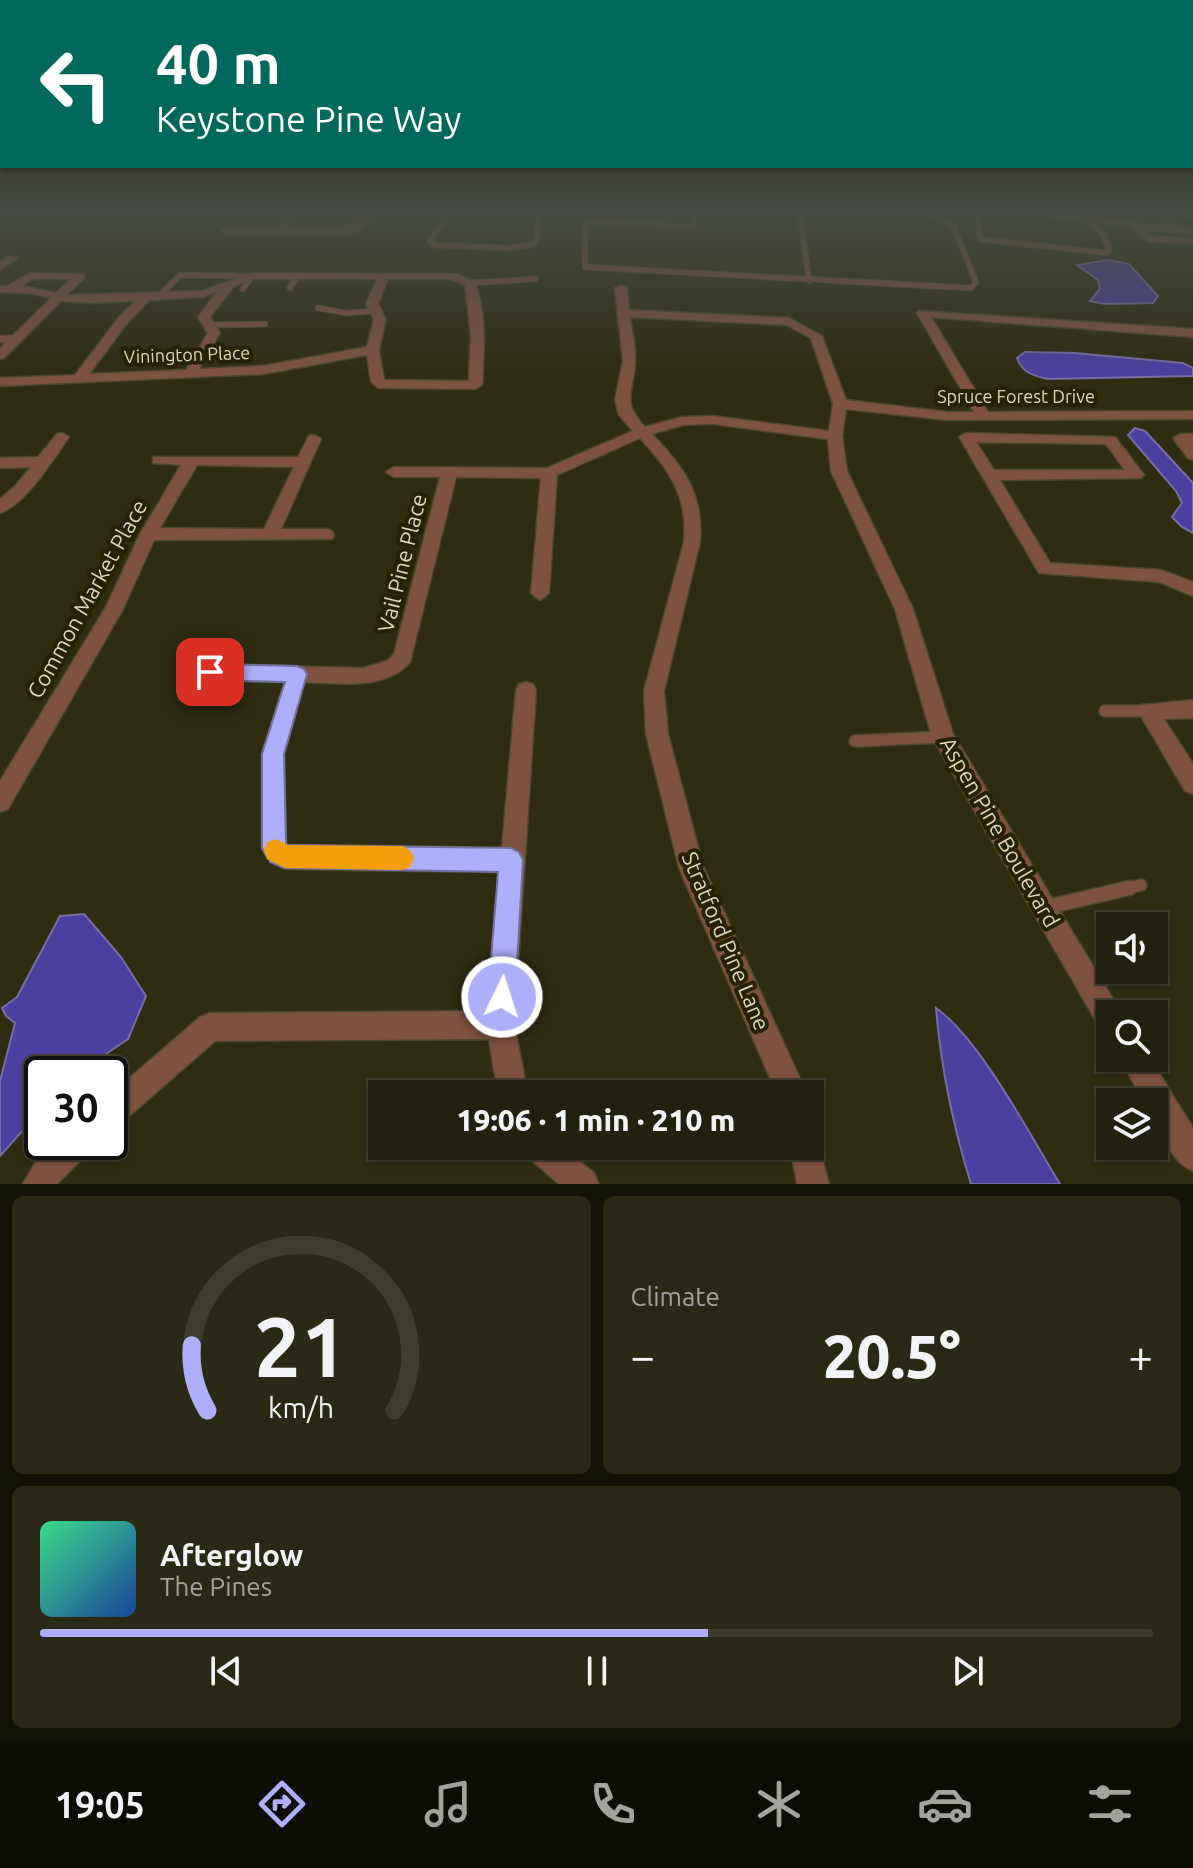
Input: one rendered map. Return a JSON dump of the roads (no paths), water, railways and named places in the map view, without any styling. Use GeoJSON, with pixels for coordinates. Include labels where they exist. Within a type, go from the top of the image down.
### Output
{"type":"FeatureCollection","features":[{"type":"Feature","properties":{"kind":"street"},"geometry":{"type":"LineString","coordinates":[[0,355],[78,275],[30,276],[5,289]]}},
{"type":"Feature","properties":{"kind":"street"},"geometry":{"type":"LineString","coordinates":[[191,372],[214,333],[204,317],[252,276],[384,276],[452,276],[470,283],[478,345],[475,385],[380,384],[373,350],[380,319],[371,311],[370,305],[384,276]]}},
{"type":"Feature","properties":{"kind":"street"},"geometry":{"type":"LineString","coordinates":[[5,289],[91,300],[202,294],[237,286]]}},
{"type":"Feature","properties":{"kind":"street","name":"Stratford Pine Lane"},"geometry":{"type":"LineString","coordinates":[[621,288],[629,361],[622,400],[626,415],[666,457],[681,478],[694,518],[692,542],[654,691],[657,734],[691,868],[786,1080]]}},
{"type":"Feature","properties":{"kind":"street"},"geometry":{"type":"LineString","coordinates":[[80,377],[124,319],[151,298]]}},
{"type":"Feature","properties":{"kind":"street","name":"Aspen Pine Boulevard"},"geometry":{"type":"LineString","coordinates":[[624,313],[789,322],[816,336],[840,404],[835,436],[839,471],[904,609],[943,737],[1099,1000]]}},
{"type":"Feature","properties":{"kind":"street"},"geometry":{"type":"LineString","coordinates":[[984,416],[923,313],[1193,333]]}},
{"type":"Feature","properties":{"kind":"street","name":"Vinington Place"},"geometry":{"type":"LineString","coordinates":[[0,382],[263,370],[373,350]]}},
{"type":"Feature","properties":{"kind":"street","name":"Spruce Forest Drive"},"geometry":{"type":"LineString","coordinates":[[840,404],[947,416],[1193,415]]}},
{"type":"Feature","properties":{"kind":"street"},"geometry":{"type":"LineString","coordinates":[[394,472],[549,473],[642,432],[682,421],[713,420],[835,436]]}},
{"type":"Feature","properties":{"kind":"street"},"geometry":{"type":"LineString","coordinates":[[0,508],[21,490],[62,437]]}},
{"type":"Feature","properties":{"kind":"street"},"geometry":{"type":"LineString","coordinates":[[989,475],[1136,475],[1110,440],[966,437],[1045,569],[1161,576],[1193,589]]}},
{"type":"Feature","properties":{"kind":"street"},"geometry":{"type":"LineString","coordinates":[[1193,438],[1180,438],[1193,455]]}},
{"type":"Feature","properties":{"kind":"street"},"geometry":{"type":"LineString","coordinates":[[270,535],[314,439]]}},
{"type":"Feature","properties":{"kind":"street"},"geometry":{"type":"LineString","coordinates":[[158,460],[303,462]]}},
{"type":"Feature","properties":{"kind":"street","name":"Common Market Place"},"geometry":{"type":"LineString","coordinates":[[0,802],[114,609],[148,534],[192,460]]}},
{"type":"Feature","properties":{"kind":"street"},"geometry":{"type":"LineString","coordinates":[[0,463],[43,462]]}},
{"type":"Feature","properties":{"kind":"street","name":"Vail Pine Place"},"geometry":{"type":"LineString","coordinates":[[210,672],[363,676],[394,667],[403,657],[449,473]]}},
{"type":"Feature","properties":{"kind":"street"},"geometry":{"type":"LineString","coordinates":[[540,593],[549,473]]}},
{"type":"Feature","properties":{"kind":"street"},"geometry":{"type":"LineString","coordinates":[[148,534],[326,535]]}},
{"type":"Feature","properties":{"kind":"street"},"geometry":{"type":"LineString","coordinates":[[297,674],[273,754],[274,848],[278,854],[285,857],[511,860]]}},
{"type":"Feature","properties":{"kind":"street"},"geometry":{"type":"LineString","coordinates":[[510,1080],[500,1025],[526,690]]}},
{"type":"Feature","properties":{"kind":"street"},"geometry":{"type":"LineString","coordinates":[[1193,709],[1148,711],[1193,784]]}},
{"type":"Feature","properties":{"kind":"street"},"geometry":{"type":"LineString","coordinates":[[128,1098],[210,1027],[500,1025]]}},
{"type":"Feature","properties":{"kind":"street"},"geometry":{"type":"LineString","coordinates":[[1142,1072],[1193,1156]]}},
{"type":"Feature","properties":{"kind":"street"},"geometry":{"type":"LineString","coordinates":[[39,1184],[57,1160]]}},
{"type":"Feature","properties":{"kind":"street"},"geometry":{"type":"LineString","coordinates":[[555,1160],[583,1184]]}},
{"type":"Feature","properties":{"kind":"street"},"geometry":{"type":"LineString","coordinates":[[808,1160],[813,1184]]}},
{"type":"Feature","properties":{"kind":"lane"},"geometry":{"type":"LineString","coordinates":[[605,268],[971,288],[976,282],[969,268]]}},
{"type":"Feature","properties":{"kind":"lane"},"geometry":{"type":"LineString","coordinates":[[807,268],[809,281]]}},
{"type":"Feature","properties":{"kind":"lane"},"geometry":{"type":"LineString","coordinates":[[151,298],[180,275],[252,276]]}},
{"type":"Feature","properties":{"kind":"lane"},"geometry":{"type":"LineString","coordinates":[[290,288],[297,276]]}},
{"type":"Feature","properties":{"kind":"lane"},"geometry":{"type":"LineString","coordinates":[[470,283],[535,279]]}},
{"type":"Feature","properties":{"kind":"lane"},"geometry":{"type":"LineString","coordinates":[[318,308],[347,313],[371,311]]}},
{"type":"Feature","properties":{"kind":"lane"},"geometry":{"type":"LineString","coordinates":[[209,325],[265,324]]}},
{"type":"Feature","properties":{"kind":"lane"},"geometry":{"type":"LineString","coordinates":[[0,339],[16,339]]}},
{"type":"Feature","properties":{"kind":"lane"},"geometry":{"type":"LineString","coordinates":[[1105,711],[1148,711]]}},
{"type":"Feature","properties":{"kind":"lane"},"geometry":{"type":"LineString","coordinates":[[855,741],[943,737]]}},
{"type":"Feature","properties":{"kind":"lane"},"geometry":{"type":"LineString","coordinates":[[1044,908],[1141,885]]}}]}
